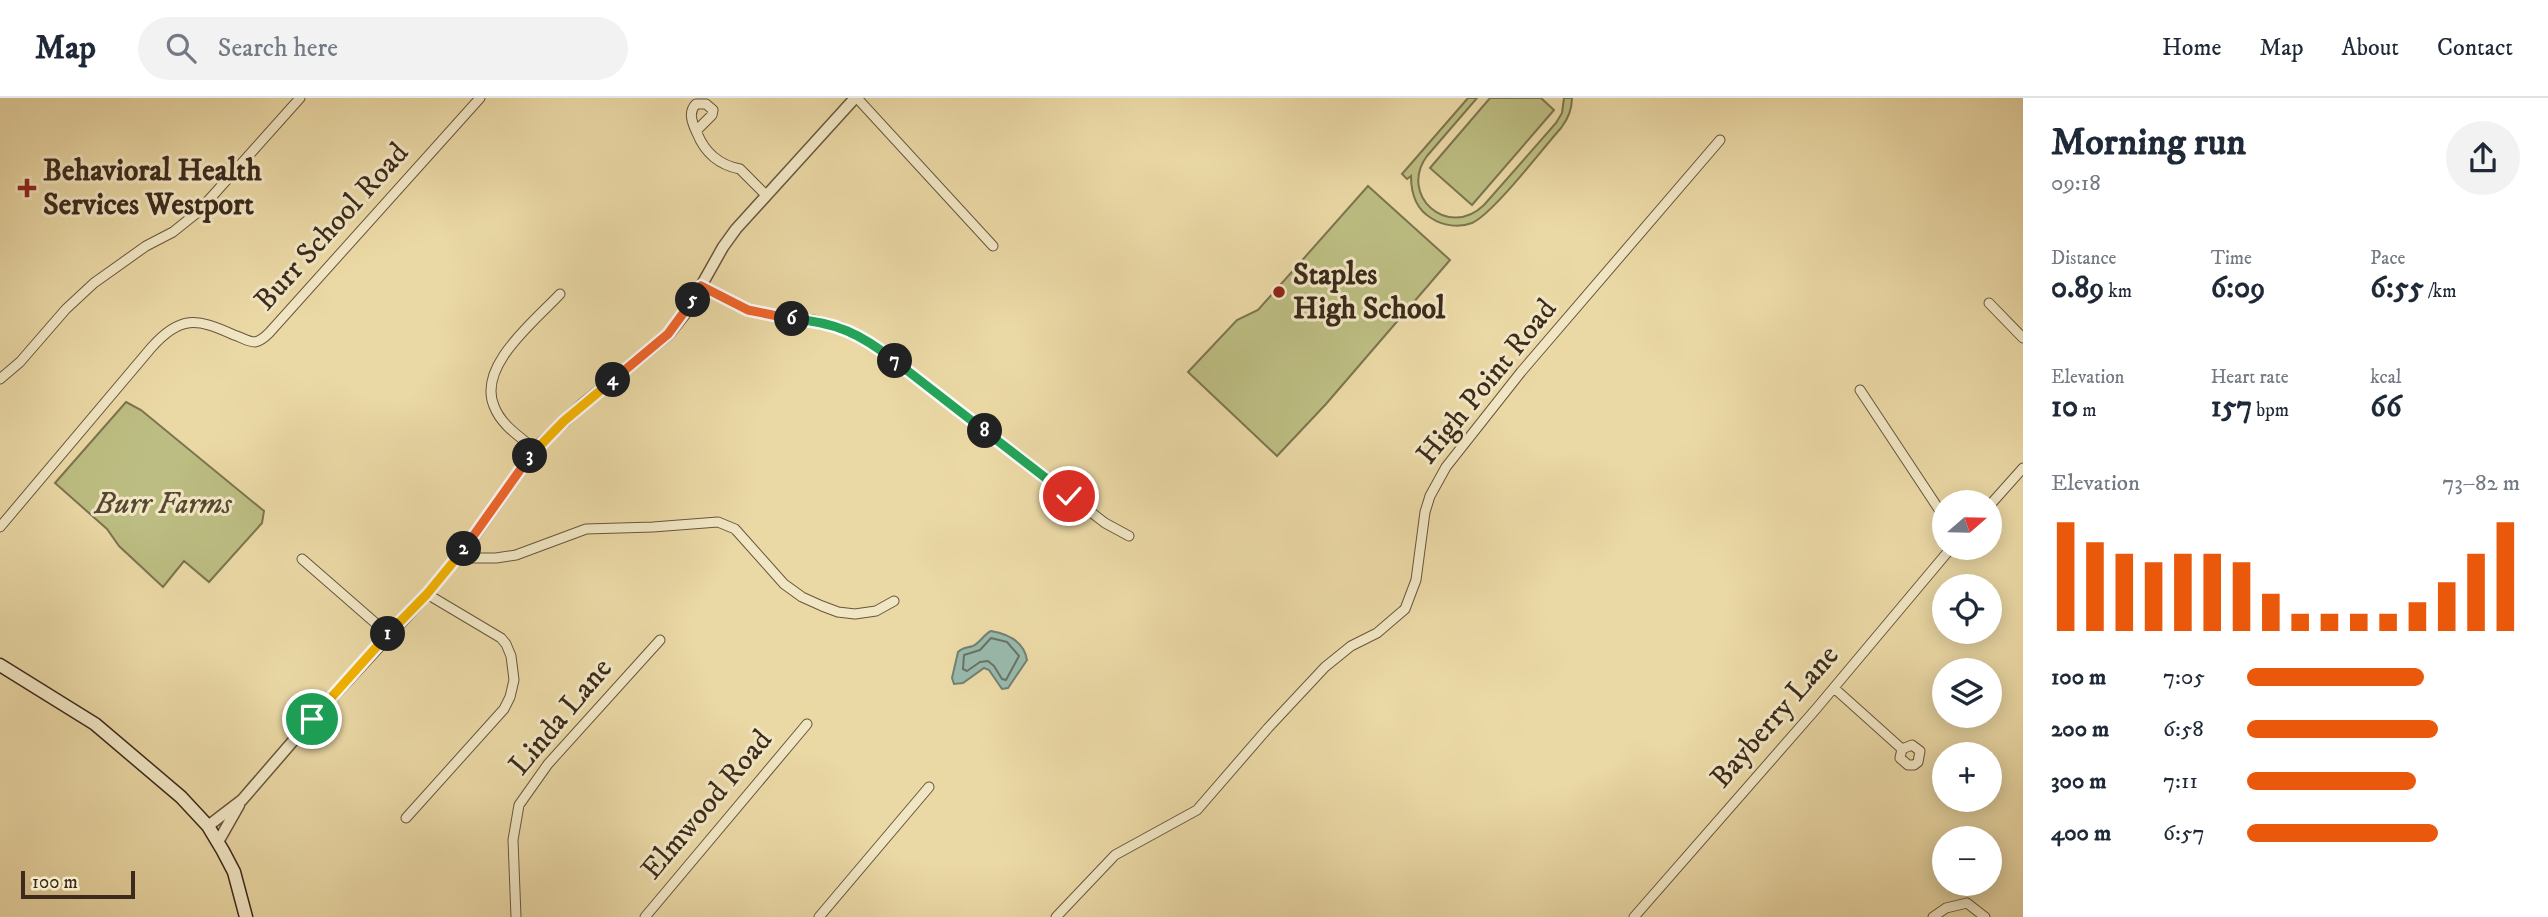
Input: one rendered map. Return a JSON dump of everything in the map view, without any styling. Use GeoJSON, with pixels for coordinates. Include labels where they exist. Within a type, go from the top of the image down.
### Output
{"type":"FeatureCollection","features":[{"type":"Feature","properties":{"kind":"main road"},"geometry":{"type":"LineString","coordinates":[[0,665],[95,723],[181,797],[208,826],[218,842],[234,872],[246,917]]}},
{"type":"Feature","properties":{"kind":"street"},"geometry":{"type":"LineString","coordinates":[[0,379],[20,362],[66,309],[94,283],[146,246],[173,232],[198,212],[300,98]]}},
{"type":"Feature","properties":{"kind":"street","name":"Burr School Road"},"geometry":{"type":"LineString","coordinates":[[0,527],[163,335],[180,324],[192,321],[218,328],[251,342],[261,341],[480,98]]}},
{"type":"Feature","properties":{"kind":"street"},"geometry":{"type":"LineString","coordinates":[[208,826],[242,800],[388,634],[427,594],[535,449],[583,404],[668,334],[687,311],[723,247],[766,195],[856,98],[993,246]]}},
{"type":"Feature","properties":{"kind":"street"},"geometry":{"type":"LineString","coordinates":[[696,131],[700,142],[717,161],[740,169],[766,195]]}},
{"type":"Feature","properties":{"kind":"street","name":"High Point Road"},"geometry":{"type":"LineString","coordinates":[[1056,917],[1115,855],[1197,810],[1325,667],[1351,646],[1377,633],[1405,609],[1416,580],[1430,495],[1446,467],[1521,372],[1720,140]]}},
{"type":"Feature","properties":{"kind":"street"},"geometry":{"type":"LineString","coordinates":[[701,286],[748,310],[781,318],[826,323],[861,337],[1105,523],[1129,536]]}},
{"type":"Feature","properties":{"kind":"street"},"geometry":{"type":"LineString","coordinates":[[535,449],[500,418],[493,404],[491,382],[498,363],[560,295]]}},
{"type":"Feature","properties":{"kind":"street"},"geometry":{"type":"LineString","coordinates":[[1989,303],[2023,338]]}},
{"type":"Feature","properties":{"kind":"street"},"geometry":{"type":"LineString","coordinates":[[1860,390],[1932,499]]}},
{"type":"Feature","properties":{"kind":"street"},"geometry":{"type":"LineString","coordinates":[[2002,492],[2023,468]]}},
{"type":"Feature","properties":{"kind":"street"},"geometry":{"type":"LineString","coordinates":[[456,558],[516,555],[586,529],[718,522],[735,529],[784,584],[802,597],[822,606],[855,614],[876,611],[894,601]]}},
{"type":"Feature","properties":{"kind":"street"},"geometry":{"type":"LineString","coordinates":[[302,559],[388,634]]}},
{"type":"Feature","properties":{"kind":"street","name":"Bayberry Lane"},"geometry":{"type":"LineString","coordinates":[[1634,917],[1834,688],[1941,560]]}},
{"type":"Feature","properties":{"kind":"street"},"geometry":{"type":"LineString","coordinates":[[405,818],[504,709],[514,680],[512,656],[501,638],[427,594]]}},
{"type":"Feature","properties":{"kind":"street","name":"Linda Lane"},"geometry":{"type":"LineString","coordinates":[[516,917],[513,840],[519,805],[548,764],[660,640]]}},
{"type":"Feature","properties":{"kind":"street"},"geometry":{"type":"LineString","coordinates":[[1834,688],[1902,749]]}},
{"type":"Feature","properties":{"kind":"street","name":"Elmwood Road"},"geometry":{"type":"LineString","coordinates":[[645,917],[807,724]]}},
{"type":"Feature","properties":{"kind":"street"},"geometry":{"type":"LineString","coordinates":[[819,917],[929,787]]}},
{"type":"Feature","properties":{"kind":"street"},"geometry":{"type":"LineString","coordinates":[[218,842],[242,800]]}},
{"type":"Feature","properties":{"kind":"street"},"geometry":{"type":"LineString","coordinates":[[1933,917],[1946,908],[1967,903],[1985,917]]}},
{"type":"Feature","properties":{"kind":"green space"},"geometry":{"type":"Polygon","coordinates":[[[1468,98],[1477,98],[1427,156],[1420,171],[1419,185],[1423,198],[1431,208],[1442,215],[1456,218],[1470,215],[1484,205],[1556,123],[1562,113],[1564,98],[1572,98],[1568,118],[1505,194],[1472,223],[1451,225],[1436,221],[1422,210],[1413,194],[1411,176],[1407,179],[1402,174],[1468,98]]]}},
{"type":"Feature","properties":{"kind":"green space"},"geometry":{"type":"Polygon","coordinates":[[[1490,98],[1541,98],[1554,110],[1472,205],[1430,168],[1490,98]]]}},
{"type":"Feature","properties":{"kind":"green space"},"geometry":{"type":"Polygon","coordinates":[[[1368,186],[1450,260],[1326,404],[1277,456],[1188,372],[1237,320],[1258,310],[1368,186]]]}},
{"type":"Feature","properties":{"kind":"green space","name":"Burr Farms"},"geometry":{"type":"Polygon","coordinates":[[[126,402],[141,410],[264,511],[262,523],[209,582],[184,561],[163,587],[119,546],[107,529],[55,483],[126,402]]]}},
{"type":"Feature","properties":{"kind":"water"},"geometry":{"type":"Polygon","coordinates":[[[991,631],[1019,643],[1025,653],[1027,660],[1008,688],[1002,689],[989,670],[984,668],[963,683],[954,684],[952,678],[958,652],[975,645],[991,631]]]}},
{"type":"Feature","properties":{"kind":"place","name":"Behavioral Health Services Westport"},"geometry":{"type":"Point","coordinates":[27,188]}},
{"type":"Feature","properties":{"kind":"place","name":"Staples High School"},"geometry":{"type":"Point","coordinates":[1279,292]}},
{"type":"Feature","properties":{"kind":"route"},"geometry":{"type":"LineString","coordinates":[[312,719],[427,594],[469,543],[535,449],[583,404],[668,334],[687,311],[701,286],[748,310],[781,318],[814,320],[841,327],[861,337],[1069,496]]}}]}
